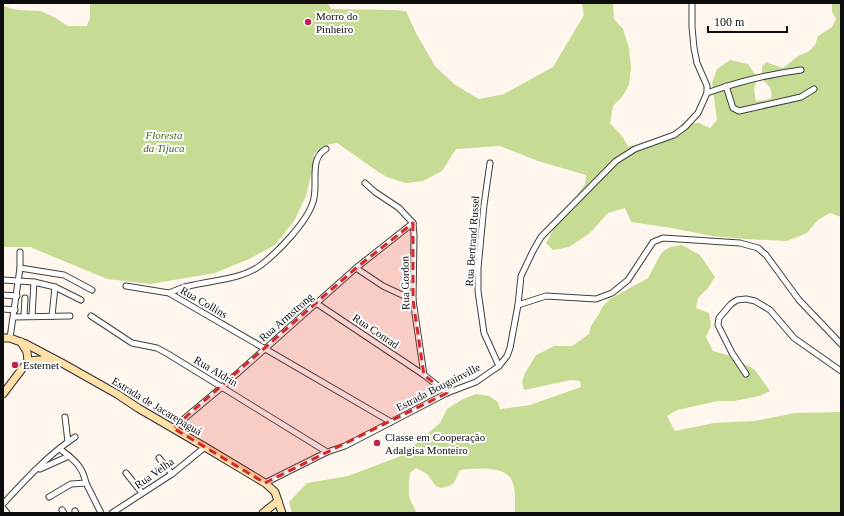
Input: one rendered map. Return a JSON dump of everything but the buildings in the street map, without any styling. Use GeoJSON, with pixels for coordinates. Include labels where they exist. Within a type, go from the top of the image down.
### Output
{"type":"FeatureCollection","features":[{"type":"Feature","properties":{"kind":"street"},"geometry":{"type":"LineString","coordinates":[[692,3],[694,48],[697,63],[706,86],[706,93],[726,86],[789,71],[801,70]]}},
{"type":"Feature","properties":{"kind":"street"},"geometry":{"type":"LineString","coordinates":[[726,86],[733,108],[740,111],[801,97],[814,89]]}},
{"type":"Feature","properties":{"kind":"street","name":"Estrada Bougainville"},"geometry":{"type":"LineString","coordinates":[[264,483],[328,452],[344,446],[447,393],[476,382],[499,366],[507,356],[510,348],[518,305],[521,276],[541,237],[616,161],[635,150],[674,135],[685,127],[698,113],[706,93]]}},
{"type":"Feature","properties":{"kind":"street","name":"Rua Collins"},"geometry":{"type":"LineString","coordinates":[[169,293],[187,286],[246,273],[262,264],[302,223],[309,212],[316,191],[315,171],[317,157],[326,149]]}},
{"type":"Feature","properties":{"kind":"street","name":"Rua Bertrand Russel"},"geometry":{"type":"LineString","coordinates":[[490,163],[483,212],[478,268],[478,291],[484,333],[499,366]]}},
{"type":"Feature","properties":{"kind":"street"},"geometry":{"type":"LineString","coordinates":[[365,183],[375,192],[399,208],[413,223]]}},
{"type":"Feature","properties":{"kind":"street","name":"Rua Armstrong"},"geometry":{"type":"LineString","coordinates":[[173,428],[222,387],[356,268],[413,223]]}},
{"type":"Feature","properties":{"kind":"street","name":"Rua Gordon"},"geometry":{"type":"LineString","coordinates":[[413,223],[413,300],[424,375]]}},
{"type":"Feature","properties":{"kind":"street"},"geometry":{"type":"LineString","coordinates":[[518,305],[546,296],[596,299],[612,293],[628,280],[653,242],[663,238],[740,243],[758,248],[766,255],[799,300],[841,344]]}},
{"type":"Feature","properties":{"kind":"street"},"geometry":{"type":"LineString","coordinates":[[7,338],[14,317],[19,281],[20,252]]}},
{"type":"Feature","properties":{"kind":"street"},"geometry":{"type":"LineString","coordinates":[[20,268],[64,275],[92,290]]}},
{"type":"Feature","properties":{"kind":"street"},"geometry":{"type":"LineString","coordinates":[[356,268],[383,286],[413,300]]}},
{"type":"Feature","properties":{"kind":"street"},"geometry":{"type":"LineString","coordinates":[[3,280],[34,282],[55,287],[81,300]]}},
{"type":"Feature","properties":{"kind":"street"},"geometry":{"type":"LineString","coordinates":[[32,316],[34,282]]}},
{"type":"Feature","properties":{"kind":"street"},"geometry":{"type":"LineString","coordinates":[[126,286],[169,293]]}},
{"type":"Feature","properties":{"kind":"street"},"geometry":{"type":"LineString","coordinates":[[52,316],[55,287]]}},
{"type":"Feature","properties":{"kind":"street","name":"Rua Collins"},"geometry":{"type":"LineString","coordinates":[[169,293],[391,422]]}},
{"type":"Feature","properties":{"kind":"street"},"geometry":{"type":"LineString","coordinates":[[3,295],[17,296]]}},
{"type":"Feature","properties":{"kind":"street"},"geometry":{"type":"LineString","coordinates":[[24,316],[25,298]]}},
{"type":"Feature","properties":{"kind":"street"},"geometry":{"type":"LineString","coordinates":[[746,374],[732,353],[718,325],[719,318],[731,304],[737,300],[746,299],[755,301],[770,310],[794,338],[841,371]]}},
{"type":"Feature","properties":{"kind":"street","name":"Rua Conrad"},"geometry":{"type":"LineString","coordinates":[[316,303],[424,375]]}},
{"type":"Feature","properties":{"kind":"street"},"geometry":{"type":"LineString","coordinates":[[3,309],[15,310]]}},
{"type":"Feature","properties":{"kind":"street"},"geometry":{"type":"LineString","coordinates":[[14,317],[70,316]]}},
{"type":"Feature","properties":{"kind":"street","name":"Rua Aldrin"},"geometry":{"type":"LineString","coordinates":[[91,316],[132,344],[156,348],[328,452]]}},
{"type":"Feature","properties":{"kind":"street","name":"Estrada de Jacarepaguá"},"geometry":{"type":"LineString","coordinates":[[7,338],[21,342],[105,388],[264,483],[275,492],[282,513]]}},
{"type":"Feature","properties":{"kind":"street"},"geometry":{"type":"LineString","coordinates":[[21,342],[27,352],[28,361]]}},
{"type":"Feature","properties":{"kind":"street"},"geometry":{"type":"LineString","coordinates":[[3,394],[28,361],[53,359]]}},
{"type":"Feature","properties":{"kind":"street"},"geometry":{"type":"LineString","coordinates":[[424,375],[447,393]]}},
{"type":"Feature","properties":{"kind":"street"},"geometry":{"type":"LineString","coordinates":[[65,417],[68,442]]}},
{"type":"Feature","properties":{"kind":"street"},"geometry":{"type":"LineString","coordinates":[[3,504],[35,472],[75,437]]}},
{"type":"Feature","properties":{"kind":"street","name":"Rua Velha"},"geometry":{"type":"LineString","coordinates":[[112,513],[142,492],[172,474],[205,447]]}},
{"type":"Feature","properties":{"kind":"street"},"geometry":{"type":"LineString","coordinates":[[60,449],[79,465],[101,513]]}},
{"type":"Feature","properties":{"kind":"street"},"geometry":{"type":"LineString","coordinates":[[35,472],[69,456]]}},
{"type":"Feature","properties":{"kind":"street"},"geometry":{"type":"LineString","coordinates":[[159,458],[172,474]]}},
{"type":"Feature","properties":{"kind":"street"},"geometry":{"type":"LineString","coordinates":[[126,473],[142,492]]}},
{"type":"Feature","properties":{"kind":"street"},"geometry":{"type":"LineString","coordinates":[[49,497],[71,484],[86,483]]}},
{"type":"Feature","properties":{"kind":"street"},"geometry":{"type":"LineString","coordinates":[[263,513],[278,501]]}},
{"type":"Feature","properties":{"kind":"street"},"geometry":{"type":"LineString","coordinates":[[3,508],[7,513]]}},
{"type":"Feature","properties":{"kind":"highlighted area"},"geometry":{"type":"Polygon","coordinates":[[[413,223],[413,300],[424,375],[447,393],[265,483],[173,428],[356,268],[413,223]]]}},
{"type":"Feature","properties":{"kind":"green space","name":"Floresta da Tijuca"},"geometry":{"type":"Polygon","coordinates":[[[90,3],[328,3],[331,9],[406,11],[416,33],[435,66],[454,84],[479,99],[504,94],[553,67],[584,15],[582,3],[613,3],[614,19],[623,29],[629,48],[631,68],[629,85],[622,97],[613,106],[610,123],[622,136],[628,146],[655,142],[676,133],[682,123],[699,123],[710,128],[717,120],[712,83],[717,69],[730,60],[748,64],[757,77],[754,90],[756,101],[771,98],[771,90],[762,77],[762,67],[766,62],[783,68],[798,56],[808,52],[815,45],[818,36],[832,27],[836,19],[832,12],[832,3],[841,3],[841,217],[830,213],[818,220],[807,233],[787,241],[712,236],[631,222],[625,208],[608,213],[590,233],[569,247],[553,250],[546,243],[557,223],[585,184],[586,175],[538,161],[500,146],[456,149],[442,171],[423,181],[405,183],[387,177],[337,143],[326,145],[314,154],[313,167],[306,196],[294,221],[275,245],[249,259],[215,273],[150,284],[107,279],[30,247],[3,247],[3,6],[17,10],[41,11],[68,26],[87,26],[90,18],[90,3]]]}},
{"type":"Feature","properties":{"kind":"green space"},"geometry":{"type":"Polygon","coordinates":[[[682,245],[700,255],[715,277],[708,288],[698,298],[696,308],[709,313],[711,326],[706,337],[713,351],[731,356],[755,370],[770,391],[760,396],[734,401],[718,401],[677,410],[667,416],[675,431],[714,423],[754,421],[795,413],[841,412],[841,513],[515,513],[515,497],[512,481],[509,476],[503,472],[481,468],[460,470],[454,483],[441,488],[436,486],[427,474],[416,468],[410,473],[409,489],[411,502],[417,513],[292,513],[289,502],[307,483],[348,476],[401,456],[440,423],[447,409],[463,399],[476,394],[489,396],[498,402],[500,409],[530,405],[581,387],[580,381],[571,380],[524,390],[522,382],[525,373],[536,355],[554,346],[572,346],[589,334],[591,326],[603,306],[610,299],[648,278],[662,252],[670,247],[682,245]]]}},
{"type":"Feature","properties":{"kind":"place","name":"Morro do Pinheiro"},"geometry":{"type":"Point","coordinates":[308,22]}},
{"type":"Feature","properties":{"kind":"place","name":"Esternet"},"geometry":{"type":"Point","coordinates":[15,365]}},
{"type":"Feature","properties":{"kind":"place","name":"Classe em Cooperação Adalgisa Monteiro"},"geometry":{"type":"Point","coordinates":[377,443]}}]}
